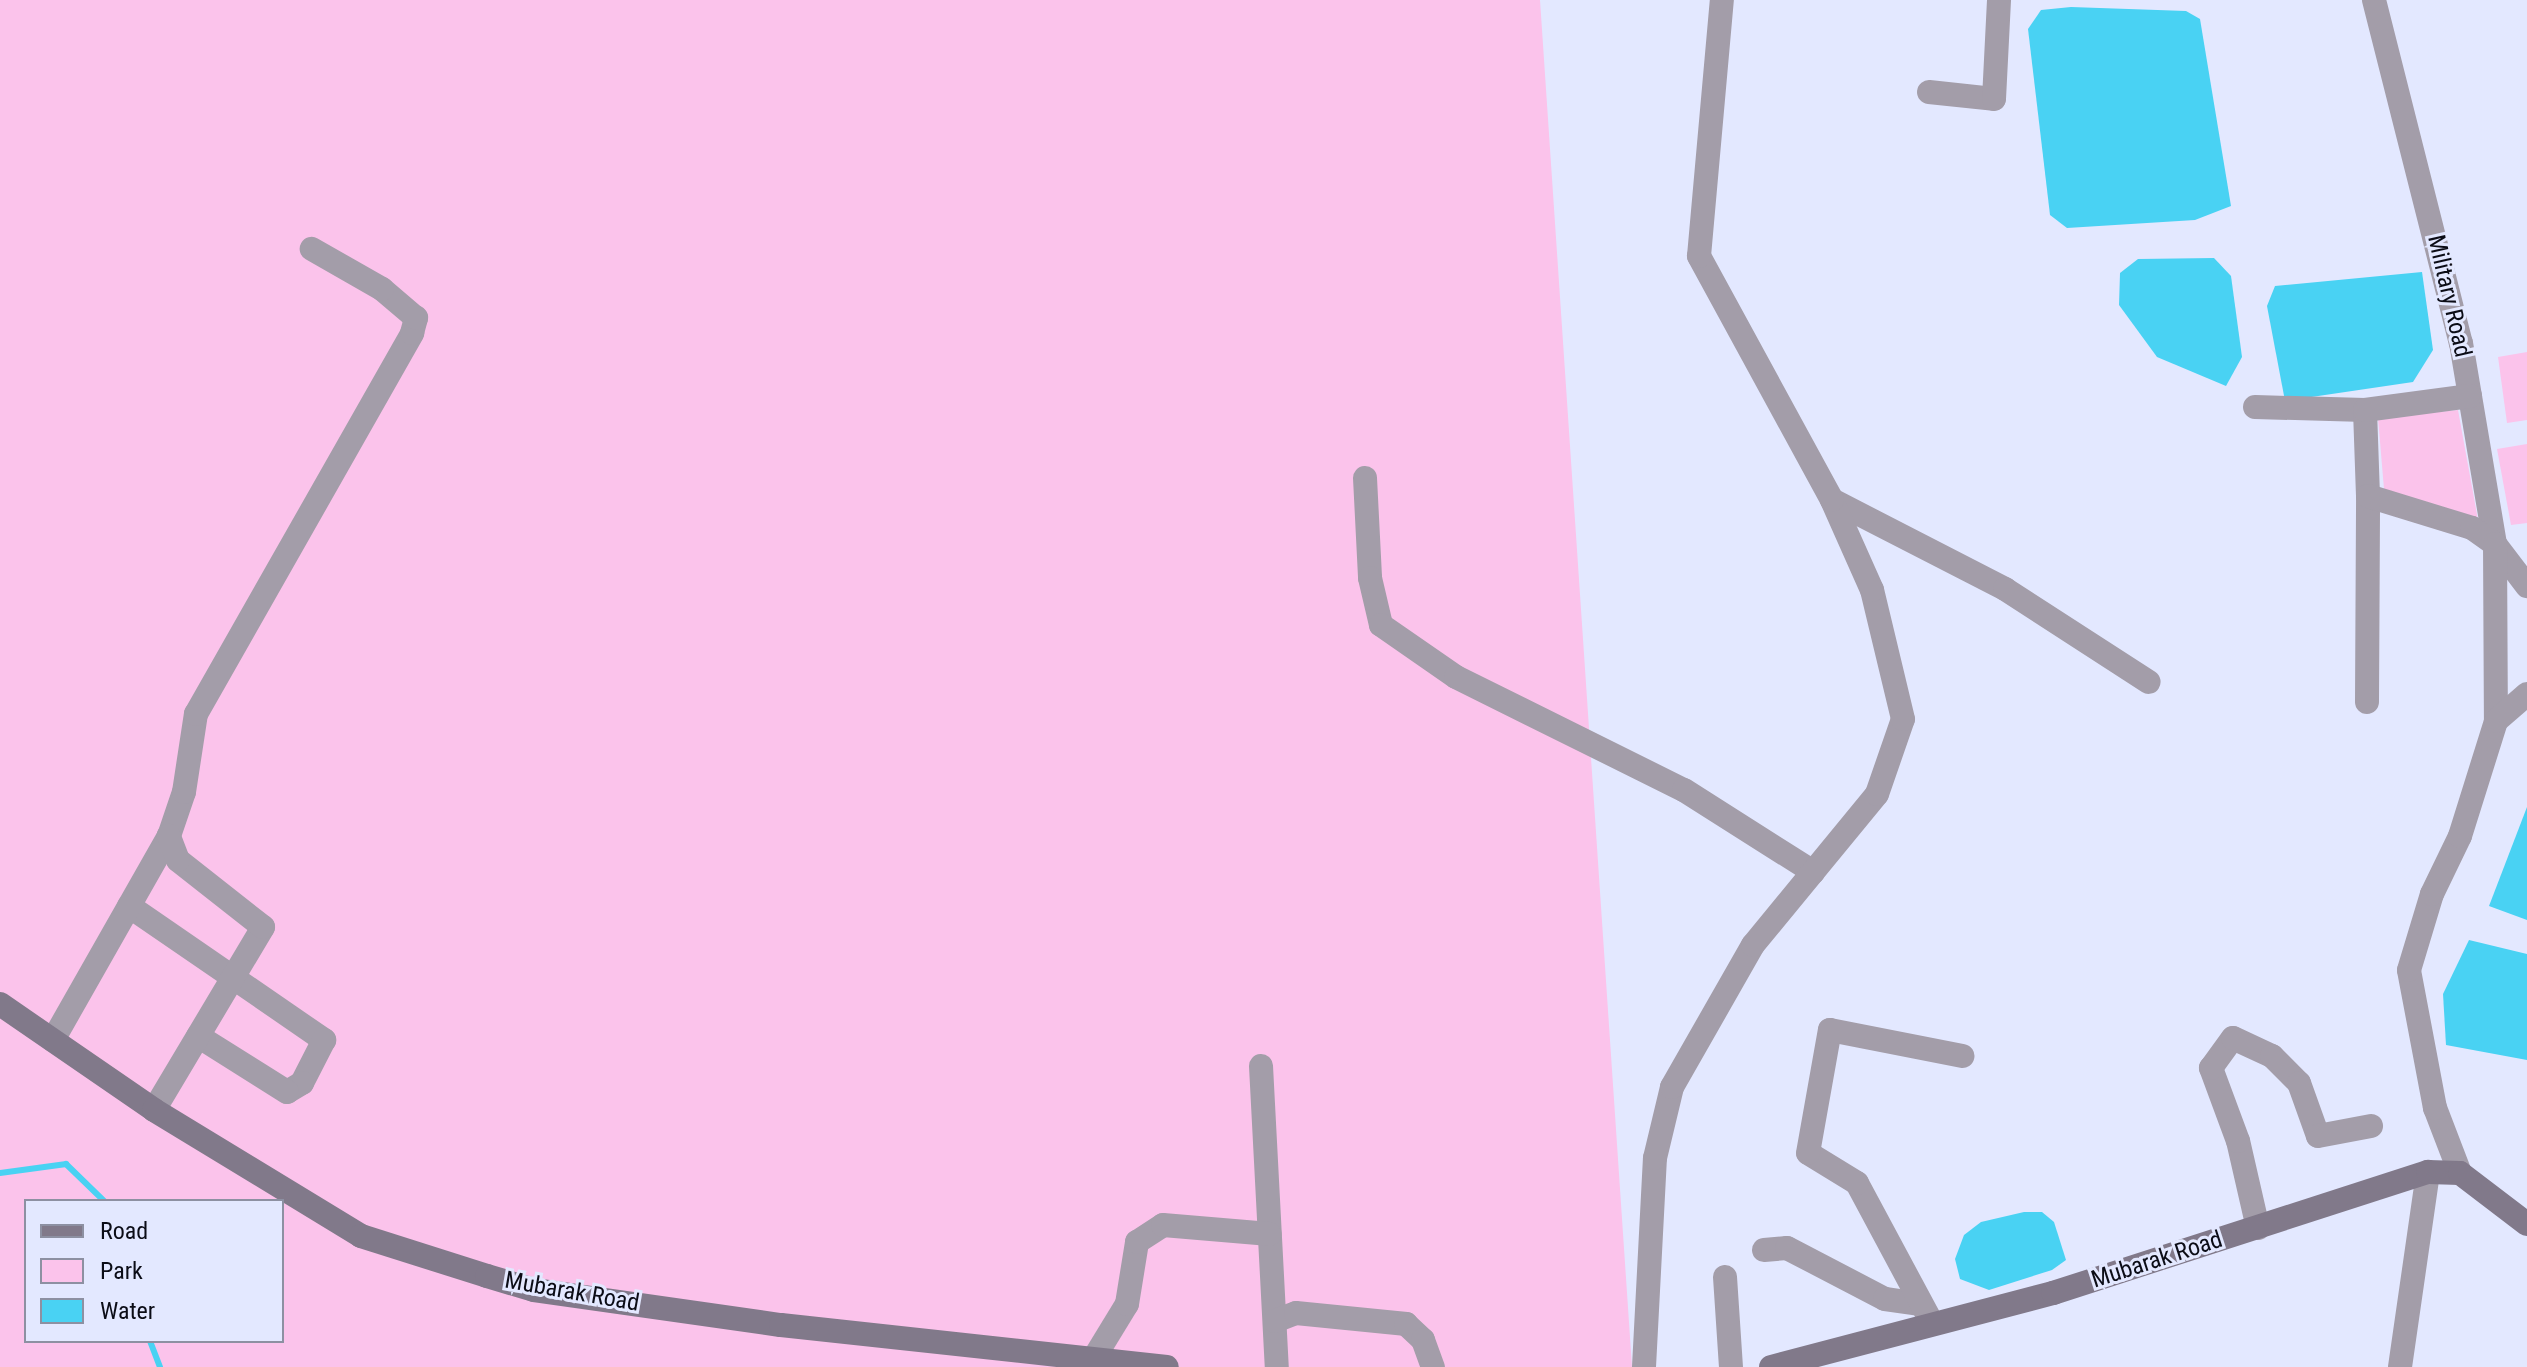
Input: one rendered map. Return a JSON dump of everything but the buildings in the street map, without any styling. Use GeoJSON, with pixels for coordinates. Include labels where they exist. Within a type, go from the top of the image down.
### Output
{"type":"FeatureCollection","features":[{"type":"Feature","properties":{"kind":"street"},"geometry":{"type":"LineString","coordinates":[[1644,1367],[1655,1158],[1672,1087],[1753,945],[1877,794],[1903,719],[1872,590],[1832,500],[1699,256],[1722,0]]}},
{"type":"Feature","properties":{"kind":"street"},"geometry":{"type":"LineString","coordinates":[[1929,92],[1994,99],[1999,0]]}},
{"type":"Feature","properties":{"kind":"street","name":"Military Road"},"geometry":{"type":"LineString","coordinates":[[2374,0],[2470,396],[2495,544],[2527,586]]}},
{"type":"Feature","properties":{"kind":"street"},"geometry":{"type":"LineString","coordinates":[[53,1040],[169,836],[184,792],[196,714],[412,333],[416,318],[382,289],[312,249]]}},
{"type":"Feature","properties":{"kind":"street"},"geometry":{"type":"LineString","coordinates":[[2255,407],[2365,410],[2470,396]]}},
{"type":"Feature","properties":{"kind":"street"},"geometry":{"type":"LineString","coordinates":[[2365,410],[2368,496],[2367,702]]}},
{"type":"Feature","properties":{"kind":"street"},"geometry":{"type":"LineString","coordinates":[[1365,478],[1370,578],[1381,625],[1456,677],[1684,790],[1813,872]]}},
{"type":"Feature","properties":{"kind":"street"},"geometry":{"type":"LineString","coordinates":[[2368,496],[2472,528],[2495,544],[2496,721],[2460,836],[2432,894],[2409,970],[2435,1108],[2460,1173],[2527,1224]]}},
{"type":"Feature","properties":{"kind":"street"},"geometry":{"type":"LineString","coordinates":[[1832,500],[2005,589],[2149,682]]}},
{"type":"Feature","properties":{"kind":"street"},"geometry":{"type":"LineString","coordinates":[[2496,721],[2527,694]]}},
{"type":"Feature","properties":{"kind":"street"},"geometry":{"type":"LineString","coordinates":[[154,1110],[263,927],[178,860],[169,836]]}},
{"type":"Feature","properties":{"kind":"street"},"geometry":{"type":"LineString","coordinates":[[129,906],[234,975],[324,1040],[302,1083],[287,1092],[198,1036]]}},
{"type":"Feature","properties":{"kind":"street","name":"Mubarak Road"},"geometry":{"type":"LineString","coordinates":[[0,1004],[154,1110],[361,1236],[534,1290],[781,1325],[1167,1367]]}},
{"type":"Feature","properties":{"kind":"street"},"geometry":{"type":"LineString","coordinates":[[1927,1313],[1857,1183],[1808,1153],[1830,1030],[1962,1056]]}},
{"type":"Feature","properties":{"kind":"street"},"geometry":{"type":"LineString","coordinates":[[2258,1228],[2238,1141],[2211,1068],[2233,1038],[2272,1056],[2299,1083],[2318,1136],[2371,1126]]}},
{"type":"Feature","properties":{"kind":"street"},"geometry":{"type":"LineString","coordinates":[[1261,1066],[1277,1367]]}},
{"type":"Feature","properties":{"kind":"street"},"geometry":{"type":"LineString","coordinates":[[2400,1367],[2428,1172]]}},
{"type":"Feature","properties":{"kind":"street","name":"Mubarak Road"},"geometry":{"type":"LineString","coordinates":[[1771,1367],[1927,1313],[2053,1293],[2428,1172],[2460,1173]]}},
{"type":"Feature","properties":{"kind":"street"},"geometry":{"type":"LineString","coordinates":[[1094,1358],[1127,1304],[1137,1242],[1163,1225],[1270,1234]]}},
{"type":"Feature","properties":{"kind":"street"},"geometry":{"type":"LineString","coordinates":[[1764,1250],[1787,1248],[1885,1299],[1927,1313]]}},
{"type":"Feature","properties":{"kind":"street"},"geometry":{"type":"LineString","coordinates":[[1725,1277],[1731,1367]]}},
{"type":"Feature","properties":{"kind":"street"},"geometry":{"type":"LineString","coordinates":[[1275,1321],[1296,1313],[1406,1324],[1423,1340],[1433,1367]]}},
{"type":"Feature","properties":{"kind":"green space"},"geometry":{"type":"Polygon","coordinates":[[[0,0],[1540,0],[1632,1367],[0,1367],[0,0]]]}},
{"type":"Feature","properties":{"kind":"green space"},"geometry":{"type":"Polygon","coordinates":[[[2527,352],[2527,420],[2507,423],[2498,357],[2527,352]]]}},
{"type":"Feature","properties":{"kind":"green space"},"geometry":{"type":"Polygon","coordinates":[[[2458,410],[2478,520],[2384,489],[2378,418],[2458,410]]]}},
{"type":"Feature","properties":{"kind":"green space"},"geometry":{"type":"Polygon","coordinates":[[[2527,444],[2527,523],[2511,525],[2497,449],[2527,444]]]}},
{"type":"Feature","properties":{"kind":"water"},"geometry":{"type":"Polygon","coordinates":[[[2071,7],[2186,11],[2200,19],[2231,206],[2195,220],[2067,228],[2050,215],[2028,29],[2041,10],[2071,7]]]}},
{"type":"Feature","properties":{"kind":"water"},"geometry":{"type":"Polygon","coordinates":[[[2214,258],[2231,276],[2242,357],[2226,386],[2157,357],[2119,305],[2120,273],[2138,259],[2214,258]]]}},
{"type":"Feature","properties":{"kind":"water"},"geometry":{"type":"Polygon","coordinates":[[[2422,272],[2433,350],[2413,382],[2285,401],[2267,306],[2275,286],[2422,272]]]}},
{"type":"Feature","properties":{"kind":"water"},"geometry":{"type":"Polygon","coordinates":[[[2527,807],[2527,920],[2489,906],[2527,807]]]}},
{"type":"Feature","properties":{"kind":"water"},"geometry":{"type":"Polygon","coordinates":[[[2469,940],[2527,954],[2527,1060],[2446,1045],[2443,994],[2469,940]]]}},
{"type":"Feature","properties":{"kind":"water"},"geometry":{"type":"Polygon","coordinates":[[[2024,1212],[2042,1212],[2054,1222],[2066,1260],[2052,1270],[1989,1290],[1960,1279],[1955,1259],[1964,1235],[1981,1222],[2024,1212]]]}},
{"type":"Feature","properties":{"kind":"waterway"},"geometry":{"type":"LineString","coordinates":[[0,1173],[66,1164],[102,1199]]}},
{"type":"Feature","properties":{"kind":"waterway"},"geometry":{"type":"LineString","coordinates":[[151,1343],[160,1367]]}}]}
